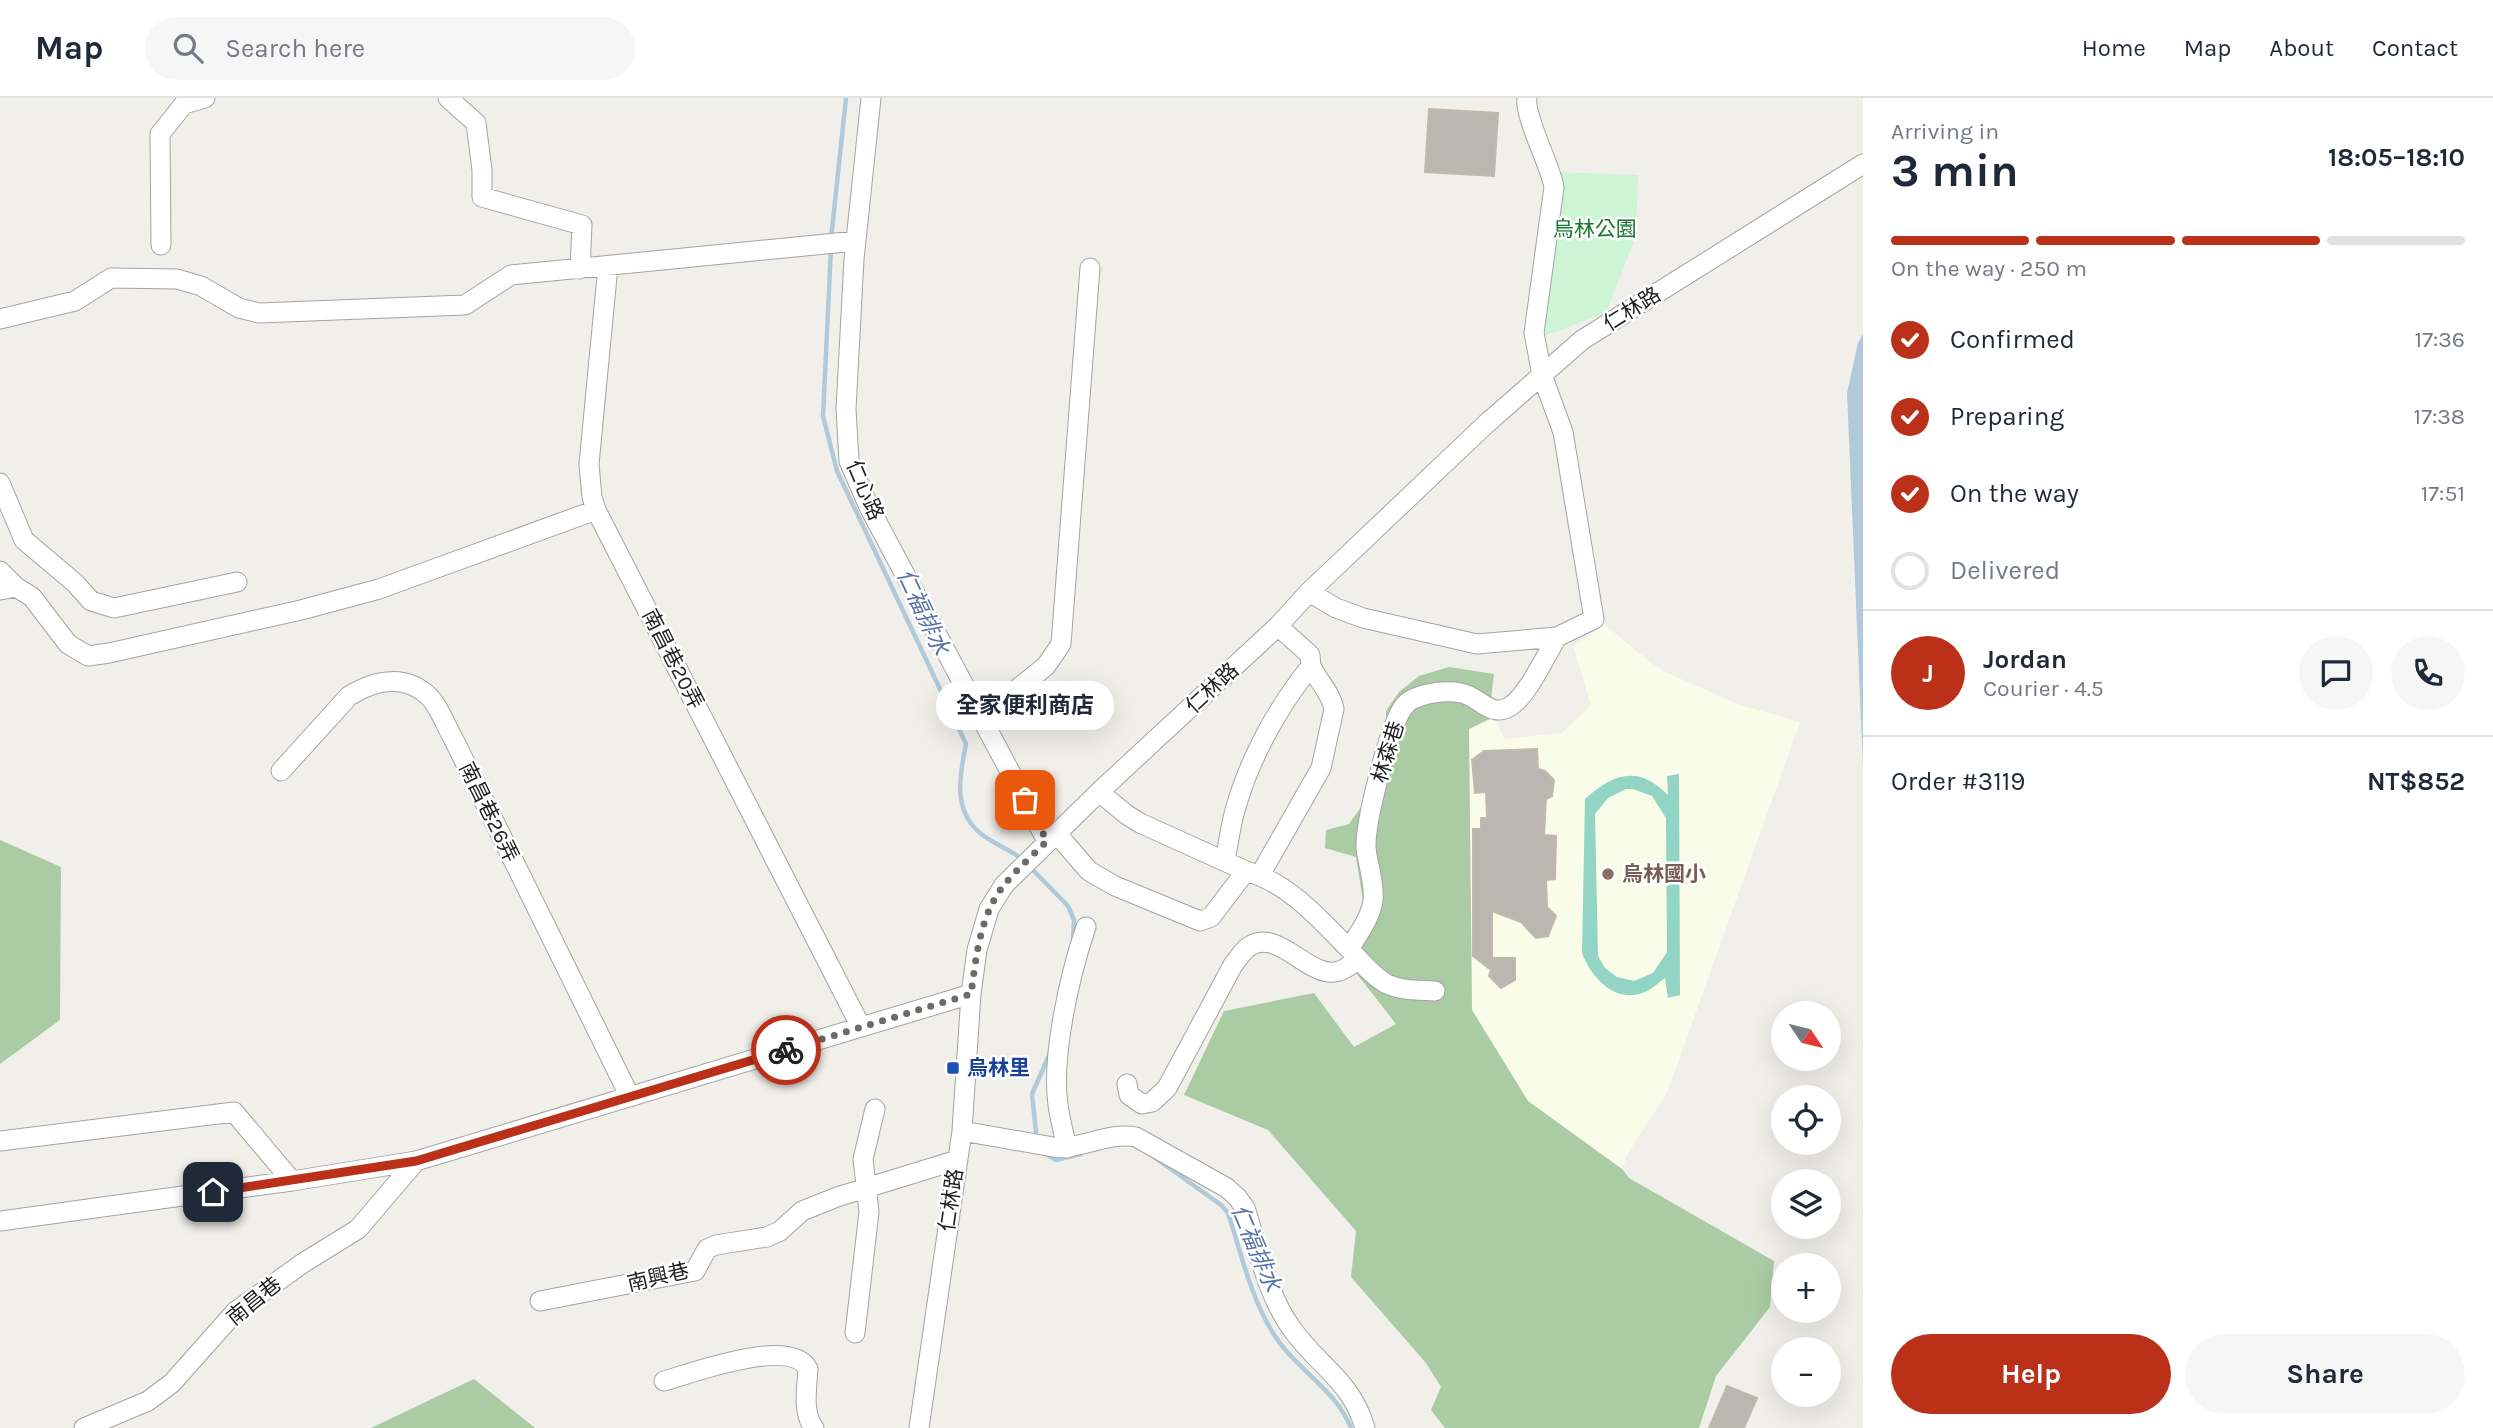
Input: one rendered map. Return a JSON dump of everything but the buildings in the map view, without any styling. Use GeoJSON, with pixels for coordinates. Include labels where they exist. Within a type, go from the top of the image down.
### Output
{"type":"FeatureCollection","features":[{"type":"Feature","properties":{"kind":"street"},"geometry":{"type":"LineString","coordinates":[[161,246],[160,134],[184,104],[205,98]]}},
{"type":"Feature","properties":{"kind":"street"},"geometry":{"type":"LineString","coordinates":[[449,98],[476,124],[482,170],[482,197],[582,225],[580,268]]}},
{"type":"Feature","properties":{"kind":"street","name":"仁心路"},"geometry":{"type":"LineString","coordinates":[[871,98],[839,242],[849,461],[869,506],[1046,843]]}},
{"type":"Feature","properties":{"kind":"street"},"geometry":{"type":"LineString","coordinates":[[1309,592],[1336,608],[1363,618],[1477,644],[1557,637],[1594,619],[1563,432],[1542,375],[1534,332],[1555,187],[1529,114],[1527,98]]}},
{"type":"Feature","properties":{"kind":"street","name":"仁林路"},"geometry":{"type":"LineString","coordinates":[[919,1428],[962,1131],[971,994],[977,950],[989,909],[1004,885],[1099,792],[1278,626],[1309,592],[1486,424],[1582,340],[1863,164]]}},
{"type":"Feature","properties":{"kind":"street"},"geometry":{"type":"LineString","coordinates":[[0,319],[75,302],[111,278],[177,279],[201,286],[240,308],[258,313],[465,305],[511,275],[839,242]]}},
{"type":"Feature","properties":{"kind":"street","name":"南昌巷20弄"},"geometry":{"type":"LineString","coordinates":[[608,266],[589,464],[596,510],[861,1027]]}},
{"type":"Feature","properties":{"kind":"street"},"geometry":{"type":"LineString","coordinates":[[981,718],[1046,666],[1061,644],[1090,268]]}},
{"type":"Feature","properties":{"kind":"street"},"geometry":{"type":"LineString","coordinates":[[0,483],[24,540],[75,583],[91,601],[114,608],[237,582]]}},
{"type":"Feature","properties":{"kind":"street"},"geometry":{"type":"LineString","coordinates":[[0,571],[8,589],[32,597],[68,644],[89,656],[301,610],[379,589],[596,510]]}},
{"type":"Feature","properties":{"kind":"street"},"geometry":{"type":"LineString","coordinates":[[1046,843],[1115,886],[1200,921],[1211,917],[1253,873],[1321,768],[1334,709],[1332,701],[1317,679],[1311,666],[1310,655],[1278,626]]}},
{"type":"Feature","properties":{"kind":"street","name":"林森巷"},"geometry":{"type":"LineString","coordinates":[[1354,954],[1373,902],[1373,884],[1366,848],[1368,819],[1394,725],[1403,706],[1413,699],[1430,694],[1461,693],[1473,697],[1489,709],[1510,707],[1520,697],[1557,637]]}},
{"type":"Feature","properties":{"kind":"street"},"geometry":{"type":"LineString","coordinates":[[1226,861],[1234,814],[1256,755],[1288,695],[1311,666]]}},
{"type":"Feature","properties":{"kind":"street","name":"南昌巷26弄"},"geometry":{"type":"LineString","coordinates":[[281,771],[349,696],[362,688],[383,681],[401,683],[418,690],[432,701],[454,740],[630,1097]]}},
{"type":"Feature","properties":{"kind":"street"},"geometry":{"type":"LineString","coordinates":[[1099,792],[1134,819],[1253,873],[1306,905],[1386,983],[1403,989],[1435,991]]}},
{"type":"Feature","properties":{"kind":"street"},"geometry":{"type":"LineString","coordinates":[[1067,1148],[1057,1103],[1058,1054],[1068,993],[1086,927]]}},
{"type":"Feature","properties":{"kind":"street"},"geometry":{"type":"LineString","coordinates":[[1127,1084],[1129,1095],[1142,1104],[1152,1102],[1167,1088],[1233,965],[1247,947],[1260,942],[1270,942],[1313,966],[1330,972],[1340,971],[1354,954]]}},
{"type":"Feature","properties":{"kind":"street"},"geometry":{"type":"LineString","coordinates":[[0,1221],[416,1161],[971,994]]}},
{"type":"Feature","properties":{"kind":"street"},"geometry":{"type":"LineString","coordinates":[[855,1333],[869,1212],[863,1159],[875,1109]]}},
{"type":"Feature","properties":{"kind":"street"},"geometry":{"type":"LineString","coordinates":[[0,1141],[234,1112],[292,1181]]}},
{"type":"Feature","properties":{"kind":"street"},"geometry":{"type":"LineString","coordinates":[[962,1131],[1059,1148],[1125,1135],[1136,1137],[1227,1188],[1245,1208],[1278,1306],[1292,1329],[1346,1387],[1365,1428]]}},
{"type":"Feature","properties":{"kind":"street","name":"南興巷"},"geometry":{"type":"LineString","coordinates":[[540,1301],[695,1271],[707,1249],[716,1245],[767,1237],[780,1231],[802,1211],[957,1160]]}},
{"type":"Feature","properties":{"kind":"street","name":"南昌巷"},"geometry":{"type":"LineString","coordinates":[[84,1428],[148,1401],[172,1382],[236,1311],[303,1263],[358,1229],[416,1161]]}},
{"type":"Feature","properties":{"kind":"street"},"geometry":{"type":"LineString","coordinates":[[664,1381],[753,1356],[797,1357],[808,1369],[807,1408],[810,1424],[814,1428]]}},
{"type":"Feature","properties":{"kind":"shaded area","name":"烏林國小"},"geometry":{"type":"Polygon","coordinates":[[[1605,625],[1665,672],[1740,705],[1800,722],[1667,1093],[1628,1153],[1622,1169],[1528,1101],[1472,1010],[1469,728],[1494,717],[1505,739],[1562,733],[1591,705],[1573,646],[1605,625]]]}},
{"type":"Feature","properties":{"kind":"green space","name":"烏林公園"},"geometry":{"type":"Polygon","coordinates":[[[1561,172],[1638,175],[1636,236],[1606,313],[1544,336],[1561,172]]]}},
{"type":"Feature","properties":{"kind":"green space"},"geometry":{"type":"Polygon","coordinates":[[[1449,667],[1494,674],[1490,707],[1494,717],[1469,729],[1472,1010],[1528,1101],[1622,1169],[1629,1178],[1771,1259],[1770,1307],[1716,1376],[1699,1428],[1445,1428],[1431,1410],[1441,1387],[1426,1363],[1351,1277],[1356,1231],[1268,1130],[1184,1095],[1224,1011],[1314,993],[1354,1047],[1396,1024],[1357,974],[1366,919],[1356,857],[1325,848],[1326,830],[1349,824],[1376,786],[1386,711],[1399,692],[1419,676],[1449,667]]]}},
{"type":"Feature","properties":{"kind":"green space"},"geometry":{"type":"Polygon","coordinates":[[[1679,774],[1680,995],[1668,998],[1665,978],[1647,991],[1626,995],[1607,987],[1599,980],[1582,953],[1585,799],[1606,783],[1626,776],[1646,779],[1668,795],[1667,776],[1679,774]],[[1626,789],[1608,798],[1595,814],[1598,956],[1605,968],[1617,977],[1634,981],[1653,973],[1667,952],[1666,818],[1652,796],[1626,789]]]}},
{"type":"Feature","properties":{"kind":"green space"},"geometry":{"type":"Polygon","coordinates":[[[0,840],[61,867],[60,1020],[0,1064],[0,840]]]}},
{"type":"Feature","properties":{"kind":"green space"},"geometry":{"type":"Polygon","coordinates":[[[474,1379],[535,1428],[371,1428],[474,1379]]]}},
{"type":"Feature","properties":{"kind":"water"},"geometry":{"type":"Polygon","coordinates":[[[1863,334],[1863,767],[1847,393],[1858,343],[1863,334]]]}},
{"type":"Feature","properties":{"kind":"waterway","name":"仁福排水"},"geometry":{"type":"LineString","coordinates":[[831,239],[846,98]]}},
{"type":"Feature","properties":{"kind":"waterway","name":"仁福排水"},"geometry":{"type":"LineString","coordinates":[[831,248],[823,416],[837,471],[966,744],[960,779],[965,814],[980,833],[1023,860]]}},
{"type":"Feature","properties":{"kind":"waterway","name":"仁福排水"},"geometry":{"type":"LineString","coordinates":[[1029,866],[1068,906],[1074,920],[1073,938]]}},
{"type":"Feature","properties":{"kind":"waterway","name":"仁福排水"},"geometry":{"type":"LineString","coordinates":[[1036,1132],[1032,1094],[1050,1053]]}},
{"type":"Feature","properties":{"kind":"waterway","name":"仁福排水"},"geometry":{"type":"LineString","coordinates":[[1046,1154],[1056,1160],[1081,1154]]}},
{"type":"Feature","properties":{"kind":"waterway","name":"仁福排水"},"geometry":{"type":"LineString","coordinates":[[1154,1157],[1221,1205],[1228,1213],[1253,1290],[1273,1333],[1292,1358],[1336,1402],[1351,1428]]}},
{"type":"Feature","properties":{"kind":"way so far"},"geometry":{"type":"LineString","coordinates":[[786,1050],[971,994],[977,950],[989,909],[1004,885],[1047,841],[1025,800]]}},
{"type":"Feature","properties":{"kind":"place","name":"全家便利商店"},"geometry":{"type":"Point","coordinates":[1025,800]}},
{"type":"Feature","properties":{"kind":"place","name":"烏林國小"},"geometry":{"type":"Point","coordinates":[1608,874]}},
{"type":"Feature","properties":{"kind":"place","name":"烏林里"},"geometry":{"type":"Point","coordinates":[953,1068]}},
{"type":"Feature","properties":{"kind":"route"},"geometry":{"type":"LineString","coordinates":[[213,1192],[416,1161],[786,1050]]}}]}
